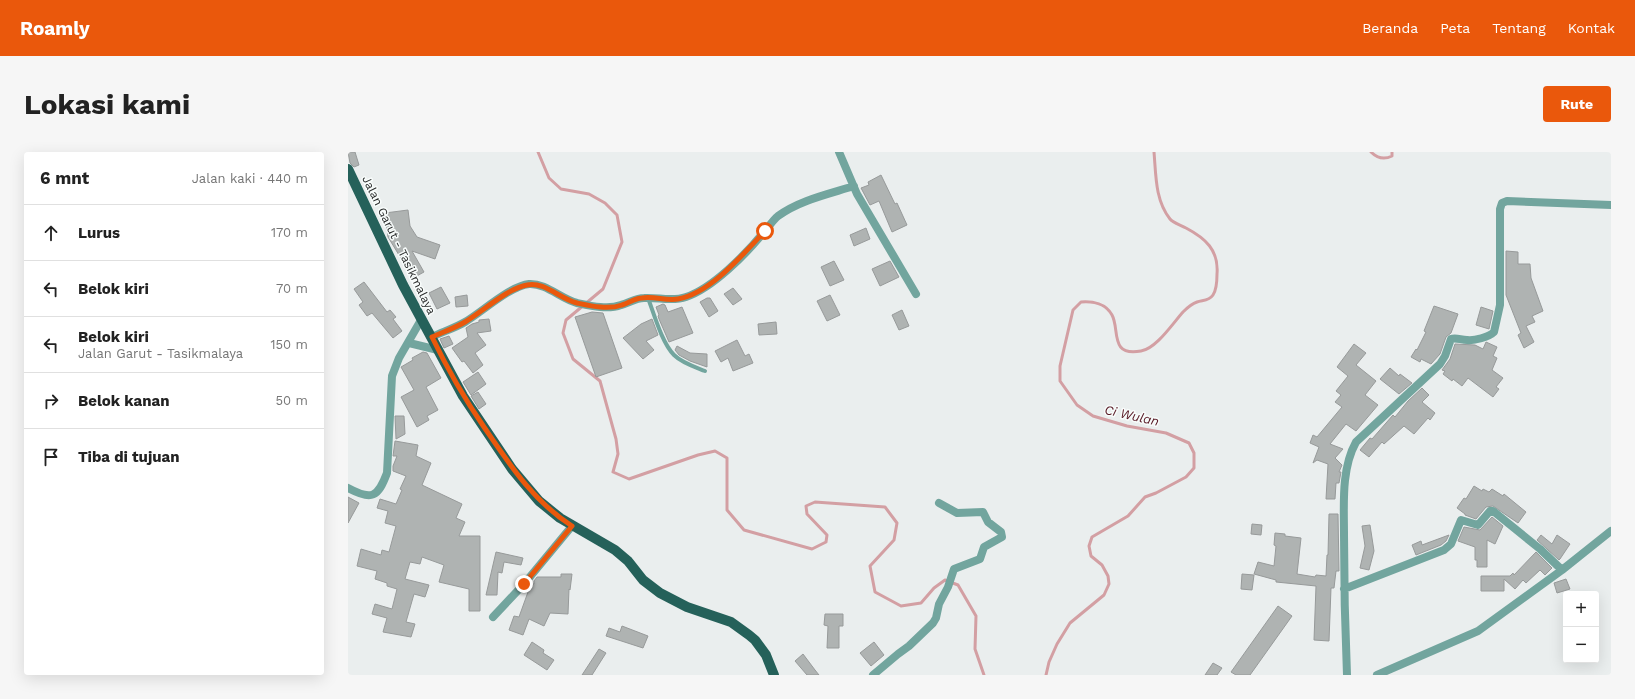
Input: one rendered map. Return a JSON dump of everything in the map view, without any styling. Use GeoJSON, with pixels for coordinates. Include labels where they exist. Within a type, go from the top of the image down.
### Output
{"type":"FeatureCollection","features":[{"type":"Feature","properties":{"kind":"main road","name":"Jalan Garut - Tasikmalaya"},"geometry":{"type":"LineString","coordinates":[[348,169],[375,227],[438,350],[475,416],[512,469],[539,501],[572,526],[615,550],[628,561],[643,580],[660,593],[687,607],[731,622],[749,634],[766,655],[774,675]]}},
{"type":"Feature","properties":{"kind":"street"},"geometry":{"type":"LineString","coordinates":[[839,152],[857,194],[916,294]]}},
{"type":"Feature","properties":{"kind":"street"},"geometry":{"type":"LineString","coordinates":[[432,337],[464,323],[510,292],[527,284],[541,286],[565,299],[577,303],[612,308],[637,299],[676,299],[694,294],[732,267],[781,214],[800,204],[854,186]]}},
{"type":"Feature","properties":{"kind":"street"},"geometry":{"type":"LineString","coordinates":[[1347,675],[1344,589],[1345,494],[1346,471],[1352,448],[1360,436],[1440,364],[1445,356],[1451,339],[1455,338],[1472,341],[1490,335],[1494,332],[1500,305],[1500,209],[1502,203],[1507,201],[1611,205]]}},
{"type":"Feature","properties":{"kind":"street"},"geometry":{"type":"LineString","coordinates":[[348,488],[363,495],[375,494],[382,486],[387,473],[392,376],[399,358],[422,320]]}},
{"type":"Feature","properties":{"kind":"street"},"geometry":{"type":"LineString","coordinates":[[409,342],[438,350]]}},
{"type":"Feature","properties":{"kind":"street"},"geometry":{"type":"LineString","coordinates":[[873,675],[909,646],[930,626],[936,618],[939,604],[956,568],[980,560],[984,547],[1000,539],[1002,535],[988,522],[983,512],[957,513],[939,503]]}},
{"type":"Feature","properties":{"kind":"street"},"geometry":{"type":"LineString","coordinates":[[1344,589],[1444,550],[1451,544],[1461,520],[1478,526],[1490,511],[1493,511],[1540,549],[1562,570]]}},
{"type":"Feature","properties":{"kind":"street"},"geometry":{"type":"LineString","coordinates":[[493,617],[524,584],[572,526]]}},
{"type":"Feature","properties":{"kind":"street"},"geometry":{"type":"LineString","coordinates":[[1377,675],[1478,631],[1562,570],[1611,531]]}},
{"type":"Feature","properties":{"kind":"lane"},"geometry":{"type":"LineString","coordinates":[[648,298],[656,320],[671,352],[677,357],[705,371]]}},
{"type":"Feature","properties":{"kind":"building"},"geometry":{"type":"Polygon","coordinates":[[[348,152],[355,152],[359,165],[354,167],[350,163],[348,152]]]}},
{"type":"Feature","properties":{"kind":"building"},"geometry":{"type":"Polygon","coordinates":[[[881,175],[895,204],[897,203],[907,225],[892,232],[879,201],[870,205],[861,188],[869,185],[868,182],[881,175]]]}},
{"type":"Feature","properties":{"kind":"building"},"geometry":{"type":"Polygon","coordinates":[[[408,210],[410,226],[417,237],[440,245],[435,259],[412,251],[424,272],[413,278],[388,237],[385,213],[408,210]]]}},
{"type":"Feature","properties":{"kind":"building"},"geometry":{"type":"Polygon","coordinates":[[[866,228],[870,239],[854,246],[850,235],[866,228]]]}},
{"type":"Feature","properties":{"kind":"building"},"geometry":{"type":"Polygon","coordinates":[[[1506,251],[1518,252],[1518,264],[1530,264],[1531,278],[1543,311],[1532,316],[1535,322],[1526,326],[1534,342],[1524,348],[1518,335],[1521,333],[1506,295],[1506,251]]]}},
{"type":"Feature","properties":{"kind":"building"},"geometry":{"type":"Polygon","coordinates":[[[834,261],[844,280],[830,286],[821,267],[834,261]]]}},
{"type":"Feature","properties":{"kind":"building"},"geometry":{"type":"Polygon","coordinates":[[[890,261],[899,277],[880,286],[872,269],[890,261]]]}},
{"type":"Feature","properties":{"kind":"building"},"geometry":{"type":"Polygon","coordinates":[[[364,282],[387,312],[390,310],[396,317],[393,319],[402,331],[393,338],[372,313],[367,316],[359,305],[363,302],[354,289],[364,282]]]}},
{"type":"Feature","properties":{"kind":"building"},"geometry":{"type":"Polygon","coordinates":[[[441,287],[450,303],[437,309],[429,293],[441,287]]]}},
{"type":"Feature","properties":{"kind":"building"},"geometry":{"type":"Polygon","coordinates":[[[733,288],[742,299],[733,305],[724,294],[733,288]]]}},
{"type":"Feature","properties":{"kind":"building"},"geometry":{"type":"Polygon","coordinates":[[[467,295],[468,306],[456,307],[455,297],[467,295]]]}},
{"type":"Feature","properties":{"kind":"building"},"geometry":{"type":"Polygon","coordinates":[[[830,295],[840,315],[827,321],[817,301],[830,295]]]}},
{"type":"Feature","properties":{"kind":"building"},"geometry":{"type":"Polygon","coordinates":[[[710,298],[718,311],[709,317],[700,302],[710,298]]]}},
{"type":"Feature","properties":{"kind":"building"},"geometry":{"type":"Polygon","coordinates":[[[663,304],[668,312],[682,307],[693,333],[669,342],[659,319],[656,307],[663,304]]]}},
{"type":"Feature","properties":{"kind":"building"},"geometry":{"type":"Polygon","coordinates":[[[1434,306],[1458,314],[1451,333],[1446,337],[1440,354],[1431,364],[1421,359],[1420,362],[1411,357],[1416,349],[1417,350],[1426,332],[1424,331],[1434,306]]]}},
{"type":"Feature","properties":{"kind":"building"},"geometry":{"type":"Polygon","coordinates":[[[1481,307],[1493,311],[1489,329],[1476,325],[1481,307]]]}},
{"type":"Feature","properties":{"kind":"building"},"geometry":{"type":"Polygon","coordinates":[[[902,310],[909,326],[899,330],[892,315],[902,310]]]}},
{"type":"Feature","properties":{"kind":"building"},"geometry":{"type":"Polygon","coordinates":[[[592,312],[603,313],[622,368],[596,377],[575,317],[592,312]]]}},
{"type":"Feature","properties":{"kind":"building"},"geometry":{"type":"Polygon","coordinates":[[[489,319],[491,331],[477,333],[486,345],[475,353],[483,365],[473,373],[464,361],[462,362],[452,348],[468,337],[466,328],[479,322],[479,320],[489,319]]]}},
{"type":"Feature","properties":{"kind":"building"},"geometry":{"type":"Polygon","coordinates":[[[652,319],[658,335],[646,341],[654,350],[643,359],[623,338],[641,324],[652,319]]]}},
{"type":"Feature","properties":{"kind":"building"},"geometry":{"type":"Polygon","coordinates":[[[776,322],[777,334],[759,335],[758,324],[776,322]]]}},
{"type":"Feature","properties":{"kind":"building"},"geometry":{"type":"Polygon","coordinates":[[[449,336],[453,344],[444,348],[440,339],[449,336]]]}},
{"type":"Feature","properties":{"kind":"building"},"geometry":{"type":"Polygon","coordinates":[[[737,340],[745,356],[749,354],[753,363],[733,371],[728,358],[721,362],[715,351],[737,340]]]}},
{"type":"Feature","properties":{"kind":"building"},"geometry":{"type":"Polygon","coordinates":[[[1486,342],[1497,347],[1493,356],[1497,358],[1492,370],[1503,378],[1496,387],[1499,389],[1493,397],[1468,378],[1462,386],[1443,374],[1445,371],[1442,370],[1450,359],[1455,344],[1475,345],[1483,349],[1486,342]]]}},
{"type":"Feature","properties":{"kind":"building"},"geometry":{"type":"Polygon","coordinates":[[[1354,344],[1366,353],[1356,365],[1376,381],[1365,395],[1378,405],[1356,431],[1346,424],[1330,444],[1343,449],[1335,458],[1342,465],[1339,472],[1341,472],[1339,483],[1336,483],[1335,499],[1326,499],[1328,464],[1317,460],[1313,463],[1319,447],[1310,443],[1313,435],[1317,437],[1342,407],[1335,402],[1341,395],[1336,391],[1348,376],[1337,367],[1354,344]]]}},
{"type":"Feature","properties":{"kind":"building"},"geometry":{"type":"Polygon","coordinates":[[[677,346],[690,353],[707,354],[707,367],[679,355],[675,350],[677,346]]]}},
{"type":"Feature","properties":{"kind":"building"},"geometry":{"type":"Polygon","coordinates":[[[423,352],[427,353],[441,378],[426,387],[438,410],[427,416],[429,420],[417,427],[401,397],[414,390],[401,367],[413,360],[412,358],[423,352]]]}},
{"type":"Feature","properties":{"kind":"building"},"geometry":{"type":"Polygon","coordinates":[[[1390,368],[1399,376],[1400,374],[1412,383],[1399,394],[1380,379],[1390,368]]]}},
{"type":"Feature","properties":{"kind":"building"},"geometry":{"type":"Polygon","coordinates":[[[478,372],[486,384],[471,395],[463,382],[478,372]]]}},
{"type":"Feature","properties":{"kind":"building"},"geometry":{"type":"Polygon","coordinates":[[[1422,388],[1429,395],[1422,402],[1435,413],[1430,420],[1428,418],[1414,434],[1404,426],[1384,444],[1382,442],[1369,457],[1360,450],[1393,415],[1395,417],[1408,401],[1422,388]]]}},
{"type":"Feature","properties":{"kind":"building"},"geometry":{"type":"Polygon","coordinates":[[[478,392],[486,404],[479,409],[471,396],[478,392]]]}},
{"type":"Feature","properties":{"kind":"building"},"geometry":{"type":"Polygon","coordinates":[[[395,416],[404,416],[405,434],[396,439],[395,416]]]}},
{"type":"Feature","properties":{"kind":"building"},"geometry":{"type":"Polygon","coordinates":[[[395,441],[418,445],[416,456],[431,463],[422,485],[462,504],[456,518],[465,522],[459,536],[480,536],[480,611],[469,611],[469,589],[439,582],[444,565],[422,557],[420,564],[410,562],[405,579],[429,585],[425,597],[414,594],[406,622],[415,624],[411,637],[383,632],[387,618],[372,614],[375,604],[392,609],[397,589],[387,586],[387,583],[375,579],[377,571],[357,566],[361,549],[381,555],[382,550],[389,552],[396,526],[385,523],[388,511],[377,508],[380,499],[396,504],[402,490],[400,489],[406,476],[393,471],[393,466],[397,456],[393,456],[395,441]]]}},
{"type":"Feature","properties":{"kind":"building"},"geometry":{"type":"Polygon","coordinates":[[[1474,486],[1482,491],[1483,489],[1489,492],[1492,489],[1503,496],[1504,494],[1526,512],[1518,523],[1493,506],[1486,507],[1476,519],[1465,515],[1457,508],[1464,498],[1466,499],[1474,486]]]}},
{"type":"Feature","properties":{"kind":"building"},"geometry":{"type":"Polygon","coordinates":[[[348,497],[359,503],[348,523],[348,497]]]}},
{"type":"Feature","properties":{"kind":"building"},"geometry":{"type":"Polygon","coordinates":[[[1329,514],[1338,514],[1339,571],[1336,571],[1334,588],[1331,588],[1329,641],[1314,640],[1316,586],[1276,582],[1276,580],[1254,574],[1258,562],[1274,566],[1276,546],[1274,545],[1275,533],[1301,538],[1297,574],[1315,577],[1316,575],[1326,576],[1329,514]]]}},
{"type":"Feature","properties":{"kind":"building"},"geometry":{"type":"Polygon","coordinates":[[[1492,517],[1503,526],[1495,544],[1487,540],[1487,567],[1477,567],[1477,560],[1475,560],[1475,547],[1458,541],[1464,527],[1480,530],[1492,517]]]}},
{"type":"Feature","properties":{"kind":"building"},"geometry":{"type":"Polygon","coordinates":[[[1252,524],[1262,525],[1261,535],[1251,534],[1252,524]]]}},
{"type":"Feature","properties":{"kind":"building"},"geometry":{"type":"Polygon","coordinates":[[[1370,525],[1374,551],[1369,570],[1360,568],[1365,546],[1362,526],[1370,525]]]}},
{"type":"Feature","properties":{"kind":"building"},"geometry":{"type":"Polygon","coordinates":[[[1449,535],[1446,541],[1441,545],[1416,555],[1412,545],[1421,541],[1422,545],[1449,535]]]}},
{"type":"Feature","properties":{"kind":"building"},"geometry":{"type":"Polygon","coordinates":[[[1541,535],[1552,544],[1557,535],[1570,544],[1559,560],[1537,540],[1541,535]]]}},
{"type":"Feature","properties":{"kind":"building"},"geometry":{"type":"Polygon","coordinates":[[[496,552],[523,558],[521,565],[504,562],[502,573],[498,572],[497,595],[486,595],[496,552]]]}},
{"type":"Feature","properties":{"kind":"building"},"geometry":{"type":"Polygon","coordinates":[[[1536,552],[1552,568],[1545,575],[1540,570],[1526,583],[1523,580],[1515,589],[1504,579],[1504,591],[1481,591],[1481,576],[1510,576],[1513,573],[1514,575],[1536,552]]]}},
{"type":"Feature","properties":{"kind":"building"},"geometry":{"type":"Polygon","coordinates":[[[561,574],[572,574],[570,590],[569,589],[568,614],[550,613],[544,626],[529,619],[523,635],[509,630],[514,616],[519,617],[528,592],[525,591],[531,584],[534,584],[537,577],[561,577],[561,574]]]}},
{"type":"Feature","properties":{"kind":"building"},"geometry":{"type":"Polygon","coordinates":[[[1242,574],[1254,575],[1252,590],[1241,589],[1242,574]]]}},
{"type":"Feature","properties":{"kind":"building"},"geometry":{"type":"Polygon","coordinates":[[[1566,579],[1570,589],[1557,593],[1554,583],[1566,579]]]}},
{"type":"Feature","properties":{"kind":"building"},"geometry":{"type":"Polygon","coordinates":[[[1278,606],[1292,616],[1250,675],[1236,675],[1231,672],[1278,606]]]}},
{"type":"Feature","properties":{"kind":"building"},"geometry":{"type":"Polygon","coordinates":[[[825,614],[843,614],[843,626],[839,626],[839,648],[827,648],[828,626],[824,625],[825,614]]]}},
{"type":"Feature","properties":{"kind":"building"},"geometry":{"type":"Polygon","coordinates":[[[622,626],[648,636],[643,648],[606,636],[609,628],[620,632],[622,626]]]}},
{"type":"Feature","properties":{"kind":"building"},"geometry":{"type":"Polygon","coordinates":[[[532,642],[544,650],[543,653],[554,660],[547,670],[524,655],[532,642]]]}},
{"type":"Feature","properties":{"kind":"building"},"geometry":{"type":"Polygon","coordinates":[[[874,642],[884,655],[871,666],[860,653],[874,642]]]}},
{"type":"Feature","properties":{"kind":"building"},"geometry":{"type":"Polygon","coordinates":[[[599,649],[606,653],[592,675],[582,675],[599,649]]]}},
{"type":"Feature","properties":{"kind":"building"},"geometry":{"type":"Polygon","coordinates":[[[803,654],[819,675],[807,675],[795,661],[803,654]]]}},
{"type":"Feature","properties":{"kind":"building"},"geometry":{"type":"Polygon","coordinates":[[[1213,663],[1222,668],[1217,675],[1205,675],[1213,663]]]}},
{"type":"Feature","properties":{"kind":"waterway"},"geometry":{"type":"LineString","coordinates":[[538,152],[549,178],[561,189],[589,194],[605,203],[617,215],[622,242],[603,289],[566,320],[563,333],[573,359],[600,381],[616,439],[618,454],[613,472],[629,479],[698,455],[715,451],[727,458],[727,510],[744,530],[812,549],[826,542],[827,535],[807,514],[806,506],[815,502],[885,507],[897,523],[894,540],[870,566],[875,592],[901,606],[921,603],[934,588],[945,580],[958,585],[976,616],[975,649],[984,675]]}},
{"type":"Feature","properties":{"kind":"waterway","name":"Ci Wulan"},"geometry":{"type":"LineString","coordinates":[[1046,675],[1049,662],[1057,644],[1070,623],[1104,595],[1109,584],[1108,576],[1102,565],[1091,556],[1089,546],[1092,537],[1128,516],[1145,497],[1156,493],[1186,477],[1194,468],[1194,453],[1189,443],[1166,433],[1127,426],[1093,416],[1077,405],[1060,381],[1060,366],[1073,310],[1081,302],[1099,304],[1106,308],[1112,315],[1120,346],[1124,350],[1131,352],[1141,351],[1152,346],[1191,305],[1210,298],[1214,293],[1217,282],[1216,258],[1205,241],[1193,232],[1173,222],[1165,212],[1161,204],[1157,187],[1154,152]]}},
{"type":"Feature","properties":{"kind":"waterway","name":"Ci Wulan"},"geometry":{"type":"LineString","coordinates":[[1371,152],[1376,156],[1383,158],[1392,156],[1392,152]]}},
{"type":"Feature","properties":{"kind":"route"},"geometry":{"type":"LineString","coordinates":[[524,584],[572,526],[539,501],[512,469],[475,416],[432,337],[464,323],[516,288],[527,284],[541,286],[565,299],[577,303],[612,308],[642,298],[685,298],[701,290],[732,267],[765,231]]}}]}
